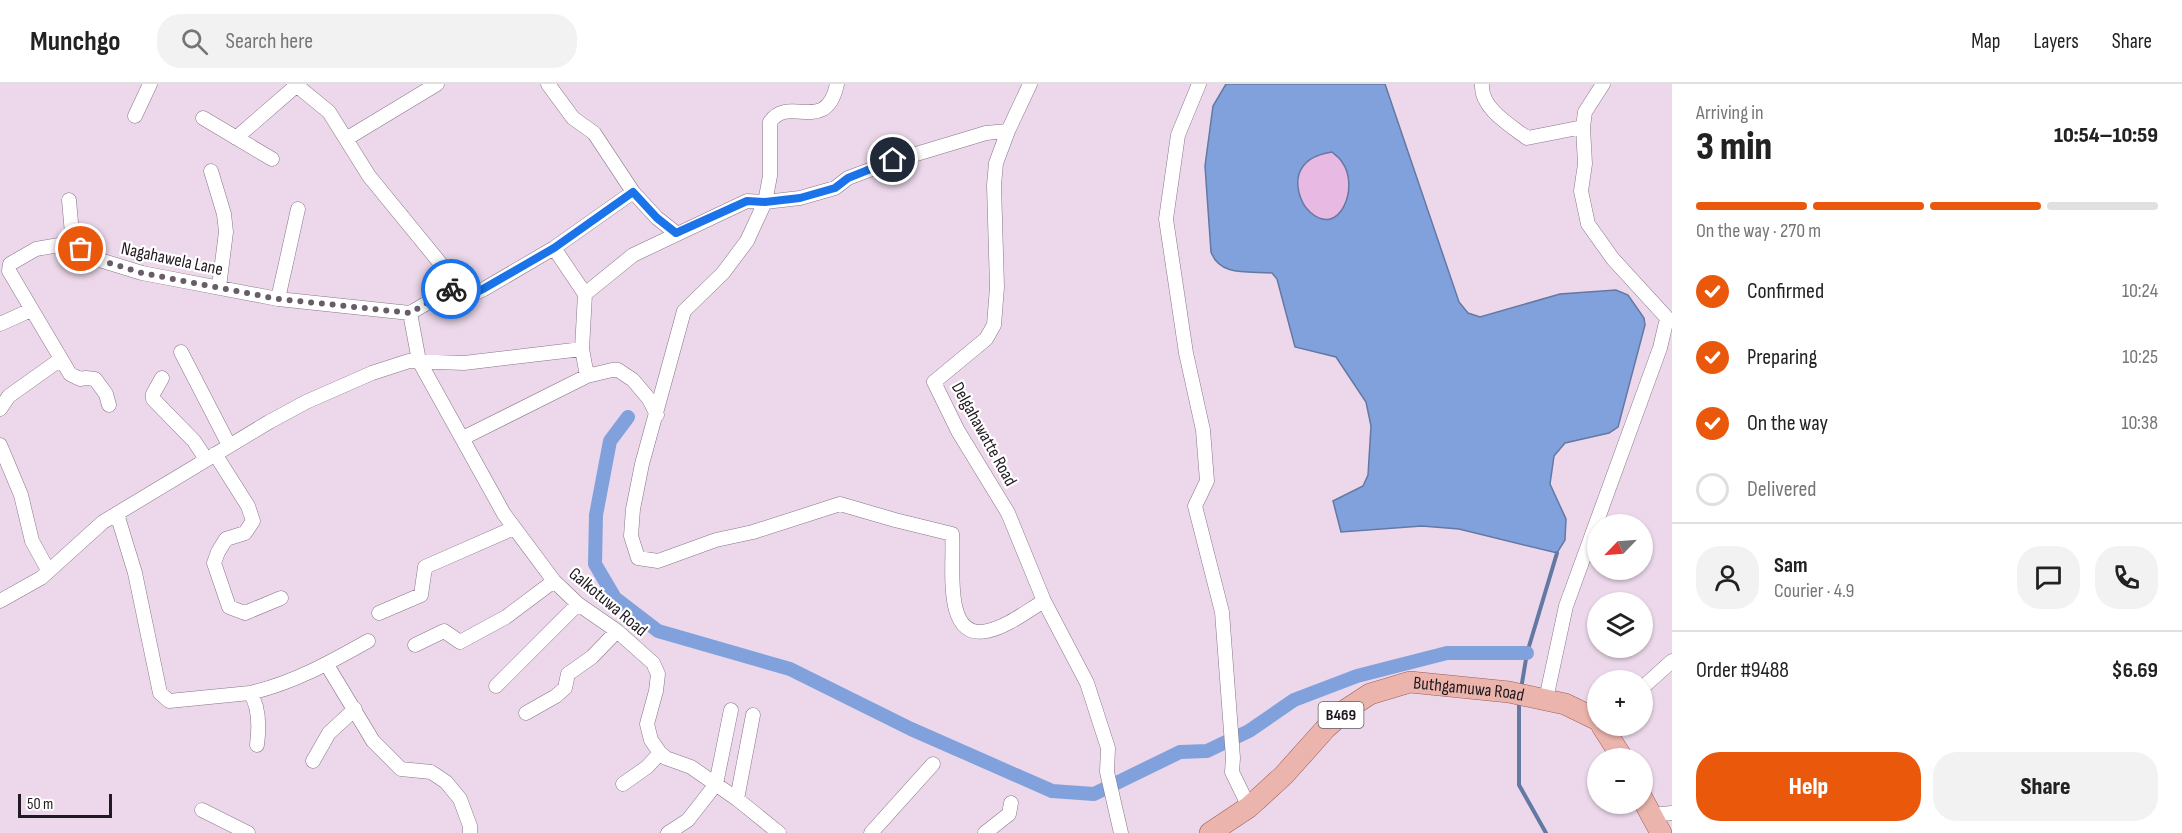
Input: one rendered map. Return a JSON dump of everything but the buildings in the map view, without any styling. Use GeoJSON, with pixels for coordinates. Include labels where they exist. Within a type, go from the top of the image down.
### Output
{"type":"FeatureCollection","features":[{"type":"Feature","properties":{"kind":"main road","name":"Buthgamuwa Road"},"geometry":{"type":"LineString","coordinates":[[1210,833],[1249,807],[1284,775],[1326,728],[1347,709],[1370,694],[1410,682],[1528,695],[1565,704],[1587,715]]}},
{"type":"Feature","properties":{"kind":"street"},"geometry":{"type":"LineString","coordinates":[[135,116],[150,84]]}},
{"type":"Feature","properties":{"kind":"street"},"geometry":{"type":"LineString","coordinates":[[345,139],[436,84]]}},
{"type":"Feature","properties":{"kind":"street"},"geometry":{"type":"LineString","coordinates":[[548,84],[573,118],[594,133],[633,192],[657,218],[676,233]]}},
{"type":"Feature","properties":{"kind":"street"},"geometry":{"type":"LineString","coordinates":[[837,84],[834,100],[821,111],[781,112],[774,116],[770,122],[770,176],[765,202],[747,241],[723,273],[684,311],[642,464],[633,509],[631,536],[638,558],[658,561],[716,540],[753,532],[840,504],[952,534],[954,606],[962,625],[974,632],[987,631],[1004,625],[1044,601]]}},
{"type":"Feature","properties":{"kind":"street","name":"Delgahawatte Road"},"geometry":{"type":"LineString","coordinates":[[1030,84],[996,163],[994,185],[997,287],[994,325],[986,339],[934,382],[958,431],[1008,513],[1044,601],[1087,683],[1108,748],[1107,772],[1121,833]]}},
{"type":"Feature","properties":{"kind":"street"},"geometry":{"type":"LineString","coordinates":[[1199,84],[1178,135],[1166,219],[1186,353],[1203,430],[1207,481],[1195,506],[1222,612],[1233,758],[1232,772],[1249,807]]}},
{"type":"Feature","properties":{"kind":"street"},"geometry":{"type":"LineString","coordinates":[[1482,84],[1482,92],[1493,111],[1527,138],[1583,127]]}},
{"type":"Feature","properties":{"kind":"street"},"geometry":{"type":"LineString","coordinates":[[1528,695],[1566,606],[1670,315],[1613,259],[1588,224],[1581,190],[1585,164],[1583,127],[1585,112],[1603,84]]}},
{"type":"Feature","properties":{"kind":"street"},"geometry":{"type":"LineString","coordinates":[[236,138],[296,85],[329,112],[369,176],[458,285],[475,293],[554,248],[633,192]]}},
{"type":"Feature","properties":{"kind":"street"},"geometry":{"type":"LineString","coordinates":[[203,118],[272,159]]}},
{"type":"Feature","properties":{"kind":"street"},"geometry":{"type":"LineString","coordinates":[[585,294],[633,255],[747,201],[765,202],[800,198],[835,188],[848,178],[893,160],[986,133],[1008,131]]}},
{"type":"Feature","properties":{"kind":"street"},"geometry":{"type":"LineString","coordinates":[[211,171],[224,214],[226,232],[219,287]]}},
{"type":"Feature","properties":{"kind":"street"},"geometry":{"type":"LineString","coordinates":[[69,200],[72,245],[36,249],[15,259],[10,264],[9,271],[74,378],[96,380],[106,394],[110,405]]}},
{"type":"Feature","properties":{"kind":"street"},"geometry":{"type":"LineString","coordinates":[[278,299],[298,209]]}},
{"type":"Feature","properties":{"kind":"street","name":"Nagahawela Lane"},"geometry":{"type":"LineString","coordinates":[[72,245],[103,261],[142,273],[278,299],[410,313]]}},
{"type":"Feature","properties":{"kind":"street"},"geometry":{"type":"LineString","coordinates":[[554,248],[585,294],[582,349],[587,376]]}},
{"type":"Feature","properties":{"kind":"street"},"geometry":{"type":"LineString","coordinates":[[410,313],[458,285]]}},
{"type":"Feature","properties":{"kind":"street"},"geometry":{"type":"LineString","coordinates":[[0,324],[31,310]]}},
{"type":"Feature","properties":{"kind":"street","name":"Galkotuwa Road"},"geometry":{"type":"LineString","coordinates":[[410,313],[419,361],[463,438],[486,485],[514,528],[554,581],[578,604],[617,631],[653,663],[658,674],[656,691],[646,724],[651,740],[660,753]]}},
{"type":"Feature","properties":{"kind":"street"},"geometry":{"type":"LineString","coordinates":[[0,601],[31,585],[93,529],[229,445],[315,398],[398,363],[419,361],[464,363],[582,349]]}},
{"type":"Feature","properties":{"kind":"street"},"geometry":{"type":"LineString","coordinates":[[181,352],[229,445]]}},
{"type":"Feature","properties":{"kind":"street"},"geometry":{"type":"LineString","coordinates":[[0,409],[9,396],[61,358]]}},
{"type":"Feature","properties":{"kind":"street"},"geometry":{"type":"LineString","coordinates":[[463,438],[587,376],[618,370],[633,380],[649,399],[657,415]]}},
{"type":"Feature","properties":{"kind":"street"},"geometry":{"type":"LineString","coordinates":[[162,378],[153,394],[153,399],[211,457],[248,506],[254,521],[245,533],[226,539],[214,563],[229,607],[244,613],[281,598]]}},
{"type":"Feature","properties":{"kind":"street"},"geometry":{"type":"LineString","coordinates":[[0,445],[21,495],[32,541],[48,570]]}},
{"type":"Feature","properties":{"kind":"street"},"geometry":{"type":"LineString","coordinates":[[117,514],[135,573],[160,693],[169,701],[250,693],[279,686],[327,665],[368,641]]}},
{"type":"Feature","properties":{"kind":"street"},"geometry":{"type":"LineString","coordinates":[[379,613],[421,596],[425,567],[514,528]]}},
{"type":"Feature","properties":{"kind":"street"},"geometry":{"type":"LineString","coordinates":[[415,645],[444,631],[460,642],[506,617],[554,581]]}},
{"type":"Feature","properties":{"kind":"street"},"geometry":{"type":"LineString","coordinates":[[496,686],[578,604]]}},
{"type":"Feature","properties":{"kind":"street"},"geometry":{"type":"LineString","coordinates":[[526,712],[556,696],[565,688],[568,674],[592,657],[617,631]]}},
{"type":"Feature","properties":{"kind":"street"},"geometry":{"type":"LineString","coordinates":[[1654,678],[1672,661]]}},
{"type":"Feature","properties":{"kind":"street"},"geometry":{"type":"LineString","coordinates":[[327,665],[373,741],[401,769],[431,772],[446,782],[460,799],[470,826],[470,833]]}},
{"type":"Feature","properties":{"kind":"street"},"geometry":{"type":"LineString","coordinates":[[1654,678],[1672,676]]}},
{"type":"Feature","properties":{"kind":"street"},"geometry":{"type":"LineString","coordinates":[[250,693],[254,699],[259,729],[258,745]]}},
{"type":"Feature","properties":{"kind":"street"},"geometry":{"type":"LineString","coordinates":[[313,761],[329,733],[355,709]]}},
{"type":"Feature","properties":{"kind":"street"},"geometry":{"type":"LineString","coordinates":[[668,833],[688,820],[716,784],[731,710]]}},
{"type":"Feature","properties":{"kind":"street"},"geometry":{"type":"LineString","coordinates":[[737,799],[753,715]]}},
{"type":"Feature","properties":{"kind":"street"},"geometry":{"type":"LineString","coordinates":[[623,783],[646,767],[660,753],[666,758],[691,767],[737,799],[779,833]]}},
{"type":"Feature","properties":{"kind":"street"},"geometry":{"type":"LineString","coordinates":[[871,833],[933,764]]}},
{"type":"Feature","properties":{"kind":"street"},"geometry":{"type":"LineString","coordinates":[[985,833],[1009,814],[1011,803]]}},
{"type":"Feature","properties":{"kind":"street"},"geometry":{"type":"LineString","coordinates":[[202,810],[248,833]]}},
{"type":"Feature","properties":{"kind":"shaded area"},"geometry":{"type":"Polygon","coordinates":[[[1332,152],[1347,172],[1348,195],[1338,214],[1330,219],[1321,219],[1310,212],[1304,204],[1299,191],[1298,178],[1301,169],[1308,161],[1332,152]]]}},
{"type":"Feature","properties":{"kind":"water"},"geometry":{"type":"Polygon","coordinates":[[[1226,84],[1385,84],[1459,302],[1468,313],[1480,317],[1560,294],[1616,290],[1628,295],[1644,318],[1645,325],[1618,427],[1609,433],[1565,443],[1554,456],[1550,484],[1566,519],[1565,540],[1557,553],[1459,529],[1422,526],[1341,532],[1333,501],[1363,486],[1368,475],[1371,426],[1366,402],[1336,357],[1295,347],[1277,279],[1272,273],[1236,271],[1221,266],[1215,260],[1211,252],[1205,166],[1213,106],[1226,84]],[[1332,152],[1308,161],[1301,169],[1298,178],[1299,191],[1304,204],[1310,212],[1321,219],[1330,219],[1338,214],[1348,195],[1347,172],[1332,152]]]}},
{"type":"Feature","properties":{"kind":"waterway"},"geometry":{"type":"LineString","coordinates":[[628,417],[610,441],[596,515],[595,564],[615,598],[658,631],[790,669],[911,729],[1052,791],[1094,794],[1180,752],[1207,751],[1249,731],[1294,700],[1357,676],[1447,653],[1527,653]]}},
{"type":"Feature","properties":{"kind":"waterway"},"geometry":{"type":"LineString","coordinates":[[1521,689],[1527,653],[1557,553]]}},
{"type":"Feature","properties":{"kind":"waterway"},"geometry":{"type":"LineString","coordinates":[[1519,702],[1519,785],[1546,833]]}},
{"type":"Feature","properties":{"kind":"way so far"},"geometry":{"type":"LineString","coordinates":[[81,249],[103,261],[142,273],[278,299],[410,313],[451,289]]}},
{"type":"Feature","properties":{"kind":"route"},"geometry":{"type":"LineString","coordinates":[[451,289],[458,285],[475,293],[483,289],[554,248],[633,192],[657,218],[676,233],[747,201],[765,202],[800,198],[835,188],[848,178],[893,160]]}}]}
